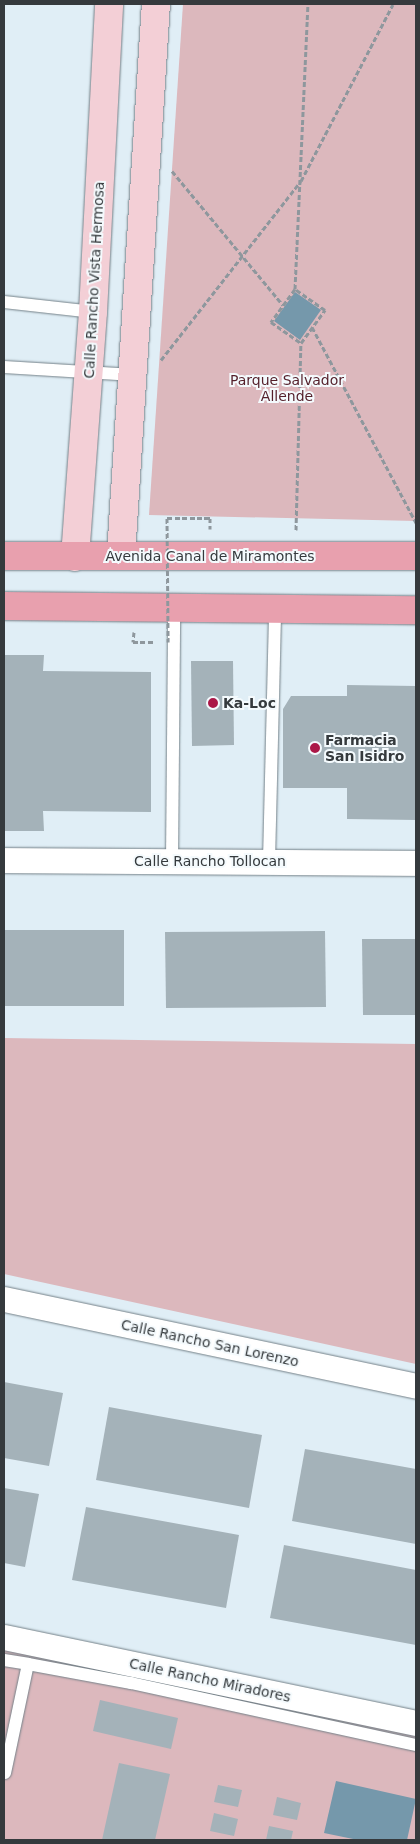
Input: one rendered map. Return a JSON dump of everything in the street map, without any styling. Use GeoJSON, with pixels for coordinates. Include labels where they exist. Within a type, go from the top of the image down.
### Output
{"type":"FeatureCollection","features":[{"type":"Feature","properties":{"kind":"main road","name":"Avenida Canal de Miramontes"},"geometry":{"type":"LineString","coordinates":[[4,556],[416,556]]}},
{"type":"Feature","properties":{"kind":"main road"},"geometry":{"type":"LineString","coordinates":[[4,606],[416,610]]}},
{"type":"Feature","properties":{"kind":"street","name":"Calle Rancho Vista Hermosa"},"geometry":{"type":"LineString","coordinates":[[75,557],[93,312],[109,4]]}},
{"type":"Feature","properties":{"kind":"street"},"geometry":{"type":"LineString","coordinates":[[121,555],[156,4]]}},
{"type":"Feature","properties":{"kind":"street","name":"Calle Rancho Tollocan"},"geometry":{"type":"LineString","coordinates":[[4,860],[416,863]]}},
{"type":"Feature","properties":{"kind":"street","name":"Calle Rancho San Lorenzo"},"geometry":{"type":"LineString","coordinates":[[4,1300],[416,1386]]}},
{"type":"Feature","properties":{"kind":"street","name":"Calle Rancho Miradores"},"geometry":{"type":"LineString","coordinates":[[4,1637],[416,1723]]}},
{"type":"Feature","properties":{"kind":"lane"},"geometry":{"type":"LineString","coordinates":[[4,302],[93,312]]}},
{"type":"Feature","properties":{"kind":"lane"},"geometry":{"type":"LineString","coordinates":[[4,367],[89,373],[133,386]]}},
{"type":"Feature","properties":{"kind":"lane"},"geometry":{"type":"LineString","coordinates":[[172,861],[174,607]]}},
{"type":"Feature","properties":{"kind":"lane"},"geometry":{"type":"LineString","coordinates":[[269,861],[275,608]]}},
{"type":"Feature","properties":{"kind":"lane"},"geometry":{"type":"LineString","coordinates":[[4,1660],[131,1683],[416,1745]]}},
{"type":"Feature","properties":{"kind":"lane"},"geometry":{"type":"LineString","coordinates":[[5,1773],[28,1664]]}},
{"type":"Feature","properties":{"kind":"path"},"geometry":{"type":"LineString","coordinates":[[301,343],[271,322],[295,289],[308,4]]}},
{"type":"Feature","properties":{"kind":"path"},"geometry":{"type":"LineString","coordinates":[[133,386],[301,181],[393,4]]}},
{"type":"Feature","properties":{"kind":"path"},"geometry":{"type":"LineString","coordinates":[[148,141],[283,305]]}},
{"type":"Feature","properties":{"kind":"path"},"geometry":{"type":"LineString","coordinates":[[295,289],[325,310],[301,343],[295,556]]}},
{"type":"Feature","properties":{"kind":"path"},"geometry":{"type":"LineString","coordinates":[[312,328],[416,523]]}},
{"type":"Feature","properties":{"kind":"path"},"geometry":{"type":"LineString","coordinates":[[134,642],[168,642],[167,518],[210,518]]}},
{"type":"Feature","properties":{"kind":"green space","name":"Parque Salvador Allende"},"geometry":{"type":"Polygon","coordinates":[[[183,4],[416,4],[416,521],[149,515],[183,4]]]}},
{"type":"Feature","properties":{"kind":"green space"},"geometry":{"type":"Polygon","coordinates":[[[4,1038],[416,1044],[416,1364],[4,1274],[4,1038]]]}},
{"type":"Feature","properties":{"kind":"green space"},"geometry":{"type":"Polygon","coordinates":[[[4,1644],[416,1730],[416,1840],[4,1840],[4,1644]]]}},
{"type":"Feature","properties":{"kind":"water"},"geometry":{"type":"Polygon","coordinates":[[[295,292],[321,310],[300,340],[274,321],[295,292]]]}},
{"type":"Feature","properties":{"kind":"water"},"geometry":{"type":"Polygon","coordinates":[[[336,1781],[416,1799],[407,1840],[358,1840],[324,1833],[336,1781]]]}},
{"type":"Feature","properties":{"kind":"building"},"geometry":{"type":"Polygon","coordinates":[[[4,655],[44,655],[43,671],[151,672],[151,812],[43,811],[44,831],[4,831],[4,655]]]}},
{"type":"Feature","properties":{"kind":"building","name":"Ka-Loc"},"geometry":{"type":"Polygon","coordinates":[[[191,661],[233,661],[234,745],[192,746],[191,661]]]}},
{"type":"Feature","properties":{"kind":"building"},"geometry":{"type":"Polygon","coordinates":[[[347,685],[416,686],[416,820],[347,819],[347,788],[283,788],[283,709],[291,696],[347,696],[347,685]]]}},
{"type":"Feature","properties":{"kind":"building"},"geometry":{"type":"Polygon","coordinates":[[[4,930],[124,930],[124,1006],[4,1006],[4,930]]]}},
{"type":"Feature","properties":{"kind":"building"},"geometry":{"type":"Polygon","coordinates":[[[325,931],[326,1007],[166,1008],[165,932],[325,931]]]}},
{"type":"Feature","properties":{"kind":"building"},"geometry":{"type":"Polygon","coordinates":[[[362,939],[416,939],[416,1015],[363,1015],[362,939]]]}},
{"type":"Feature","properties":{"kind":"building"},"geometry":{"type":"Polygon","coordinates":[[[4,1382],[63,1393],[49,1466],[4,1458],[4,1382]]]}},
{"type":"Feature","properties":{"kind":"building"},"geometry":{"type":"Polygon","coordinates":[[[109,1407],[262,1435],[249,1508],[96,1480],[109,1407]]]}},
{"type":"Feature","properties":{"kind":"building"},"geometry":{"type":"Polygon","coordinates":[[[305,1449],[416,1469],[416,1544],[292,1521],[305,1449]]]}},
{"type":"Feature","properties":{"kind":"building"},"geometry":{"type":"Polygon","coordinates":[[[4,1488],[39,1494],[25,1567],[4,1563],[4,1488]]]}},
{"type":"Feature","properties":{"kind":"building"},"geometry":{"type":"Polygon","coordinates":[[[86,1507],[239,1535],[226,1608],[72,1580],[86,1507]]]}},
{"type":"Feature","properties":{"kind":"building"},"geometry":{"type":"Polygon","coordinates":[[[284,1545],[416,1570],[416,1645],[270,1618],[284,1545]]]}},
{"type":"Feature","properties":{"kind":"building"},"geometry":{"type":"Polygon","coordinates":[[[100,1700],[178,1718],[171,1749],[93,1731],[100,1700]]]}},
{"type":"Feature","properties":{"kind":"building"},"geometry":{"type":"Polygon","coordinates":[[[119,1763],[170,1774],[155,1840],[102,1840],[119,1763]]]}},
{"type":"Feature","properties":{"kind":"building"},"geometry":{"type":"Polygon","coordinates":[[[218,1785],[242,1790],[238,1807],[214,1802],[218,1785]]]}},
{"type":"Feature","properties":{"kind":"building"},"geometry":{"type":"Polygon","coordinates":[[[277,1797],[301,1803],[297,1820],[273,1815],[277,1797]]]}},
{"type":"Feature","properties":{"kind":"building"},"geometry":{"type":"Polygon","coordinates":[[[214,1813],[238,1819],[234,1836],[210,1831],[214,1813]]]}},
{"type":"Feature","properties":{"kind":"building"},"geometry":{"type":"Polygon","coordinates":[[[269,1826],[293,1831],[291,1840],[266,1840],[269,1826]]]}},
{"type":"Feature","properties":{"kind":"place","name":"Ka-Loc"},"geometry":{"type":"Point","coordinates":[213,703]}},
{"type":"Feature","properties":{"kind":"place","name":"Farmacia San Isidro"},"geometry":{"type":"Point","coordinates":[315,748]}}]}
